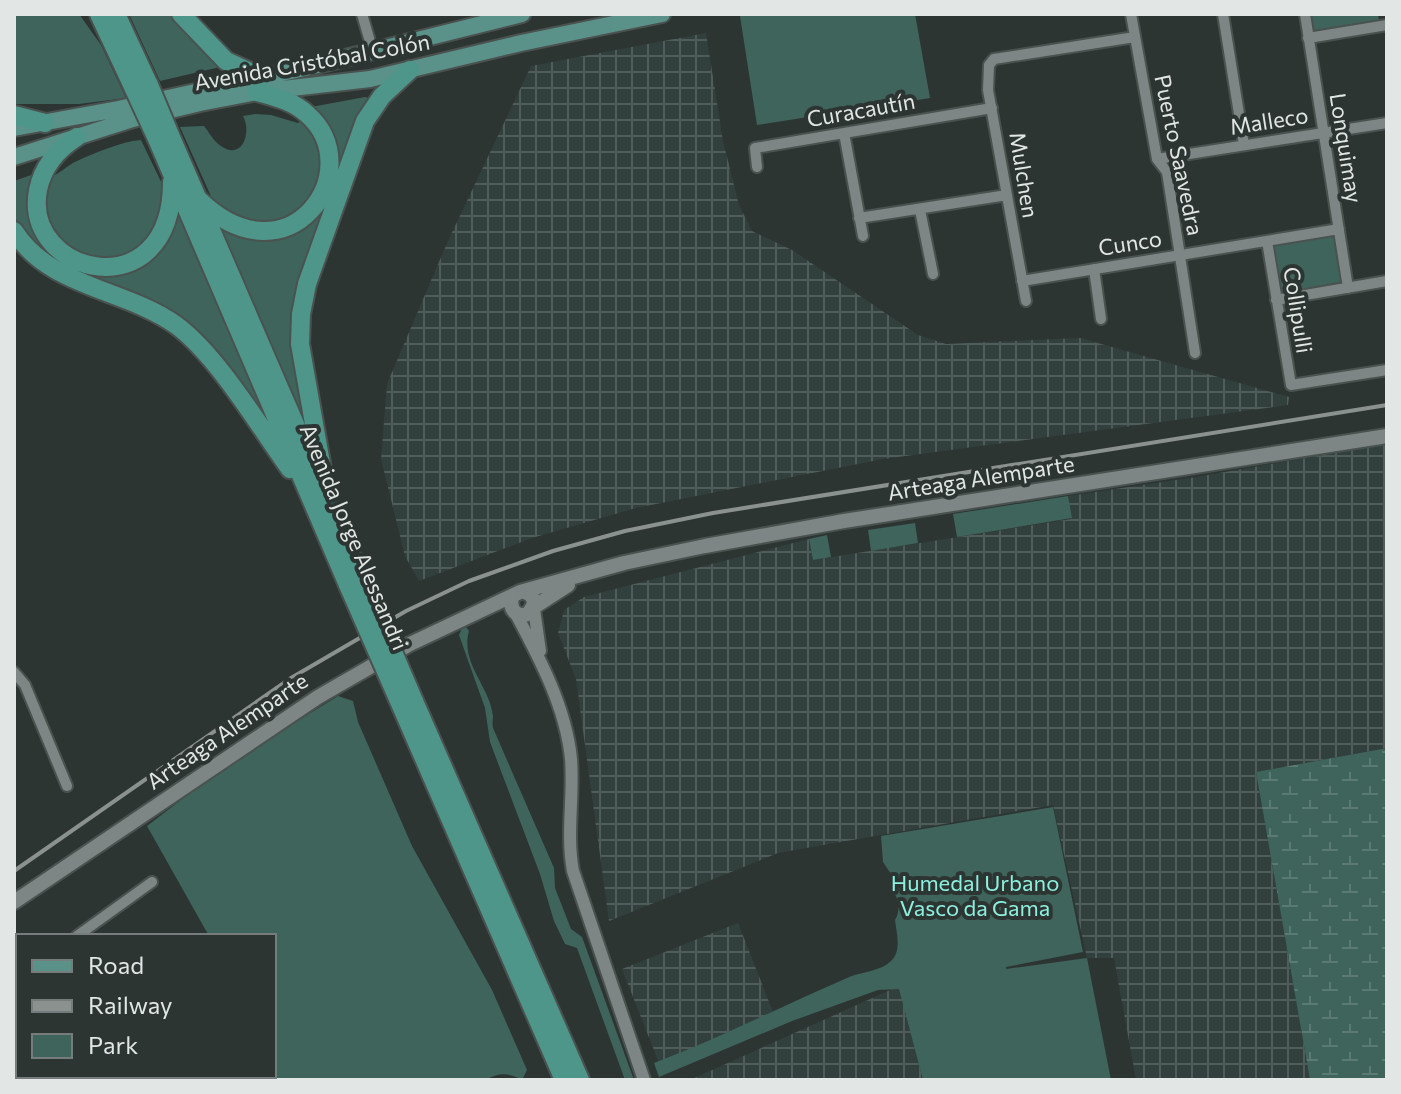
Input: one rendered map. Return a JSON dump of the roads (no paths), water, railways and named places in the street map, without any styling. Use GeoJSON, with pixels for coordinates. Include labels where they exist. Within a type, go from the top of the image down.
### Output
{"type":"FeatureCollection","features":[{"type":"Feature","properties":{"kind":"highway"},"geometry":{"type":"LineString","coordinates":[[181,14],[226,61],[308,114],[320,128],[327,146],[329,165],[321,196],[300,221],[282,229],[263,232],[247,230],[228,222],[197,198]]}},
{"type":"Feature","properties":{"kind":"highway","name":"Avenida Jorge Alessandri"},"geometry":{"type":"LineString","coordinates":[[103,15],[197,198],[318,498]]}},
{"type":"Feature","properties":{"kind":"highway"},"geometry":{"type":"LineString","coordinates":[[318,498],[302,359],[300,329],[304,299],[365,121],[391,86],[410,70]]}},
{"type":"Feature","properties":{"kind":"highway"},"geometry":{"type":"LineString","coordinates":[[14,115],[26,128]]}},
{"type":"Feature","properties":{"kind":"highway"},"geometry":{"type":"LineString","coordinates":[[77,137],[63,146],[51,161],[41,180],[37,198],[39,218],[46,235],[59,249],[78,260],[98,266],[119,266],[137,261],[150,251],[159,239],[170,209],[170,172]]}},
{"type":"Feature","properties":{"kind":"highway","name":"Avenida Jorge Alessandri"},"geometry":{"type":"LineString","coordinates":[[163,137],[170,172],[580,1080]]}},
{"type":"Feature","properties":{"kind":"highway"},"geometry":{"type":"LineString","coordinates":[[14,231],[27,250],[43,264],[155,312],[190,336],[318,498]]}},
{"type":"Feature","properties":{"kind":"highway","name":"Avenida Jorge Alessandri"},"geometry":{"type":"LineString","coordinates":[[408,704],[564,1080]]}},
{"type":"Feature","properties":{"kind":"main road","name":"Avenida Cristóbal Colón"},"geometry":{"type":"LineString","coordinates":[[14,157],[373,52],[522,14]]}},
{"type":"Feature","properties":{"kind":"main road","name":"Avenida Cristóbal Colón"},"geometry":{"type":"LineString","coordinates":[[26,128],[175,96],[259,85],[333,85],[662,14]]}},
{"type":"Feature","properties":{"kind":"main road","name":"Arteaga Alemparte"},"geometry":{"type":"LineString","coordinates":[[14,902],[318,697],[410,644],[474,614],[517,604],[583,576],[659,556],[844,521],[1387,436]]}},
{"type":"Feature","properties":{"kind":"main road","name":"Arteaga Alemparte"},"geometry":{"type":"LineString","coordinates":[[517,604],[526,615],[583,576]]}},
{"type":"Feature","properties":{"kind":"street"},"geometry":{"type":"LineString","coordinates":[[362,14],[373,52]]}},
{"type":"Feature","properties":{"kind":"street","name":"Puerto Saavedra"},"geometry":{"type":"LineString","coordinates":[[1131,14],[1157,159],[1167,172],[1195,353]]}},
{"type":"Feature","properties":{"kind":"street"},"geometry":{"type":"LineString","coordinates":[[1223,14],[1244,145]]}},
{"type":"Feature","properties":{"kind":"street","name":"Lonquimay"},"geometry":{"type":"LineString","coordinates":[[1305,14],[1348,288]]}},
{"type":"Feature","properties":{"kind":"street"},"geometry":{"type":"LineString","coordinates":[[1308,38],[1387,23],[1386,14]]}},
{"type":"Feature","properties":{"kind":"street","name":"Mulchen"},"geometry":{"type":"LineString","coordinates":[[1026,301],[986,78],[989,65],[994,59],[1135,37]]}},
{"type":"Feature","properties":{"kind":"street","name":"Curacautín"},"geometry":{"type":"LineString","coordinates":[[757,167],[755,148],[992,108]]}},
{"type":"Feature","properties":{"kind":"street","name":"Malleco"},"geometry":{"type":"LineString","coordinates":[[1157,159],[1387,123]]}},
{"type":"Feature","properties":{"kind":"street"},"geometry":{"type":"LineString","coordinates":[[844,133],[863,236]]}},
{"type":"Feature","properties":{"kind":"street"},"geometry":{"type":"LineString","coordinates":[[859,218],[1007,195]]}},
{"type":"Feature","properties":{"kind":"street"},"geometry":{"type":"LineString","coordinates":[[920,210],[933,274]]}},
{"type":"Feature","properties":{"kind":"street","name":"Cunco"},"geometry":{"type":"LineString","coordinates":[[1022,281],[1339,229]]}},
{"type":"Feature","properties":{"kind":"street","name":"Collipulli"},"geometry":{"type":"LineString","coordinates":[[1267,241],[1291,385],[1387,370]]}},
{"type":"Feature","properties":{"kind":"street"},"geometry":{"type":"LineString","coordinates":[[1094,269],[1101,319]]}},
{"type":"Feature","properties":{"kind":"street"},"geometry":{"type":"LineString","coordinates":[[1276,300],[1387,281]]}},
{"type":"Feature","properties":{"kind":"street"},"geometry":{"type":"LineString","coordinates":[[517,604],[563,719],[571,758],[570,847],[573,871],[644,1080]]}},
{"type":"Feature","properties":{"kind":"street"},"geometry":{"type":"LineString","coordinates":[[534,608],[541,662]]}},
{"type":"Feature","properties":{"kind":"street"},"geometry":{"type":"LineString","coordinates":[[14,672],[25,685],[67,786]]}},
{"type":"Feature","properties":{"kind":"street"},"geometry":{"type":"LineString","coordinates":[[80,934],[152,882]]}},
{"type":"Feature","properties":{"kind":"railway"},"geometry":{"type":"LineString","coordinates":[[14,871],[291,678],[406,611],[469,581],[553,551],[625,531],[713,513],[1387,405]]}},
{"type":"Feature","properties":{"kind":"park label","name":"Humedal Urbano Vasco da Gama"},"geometry":{"type":"Point","coordinates":[975,896]}}]}
